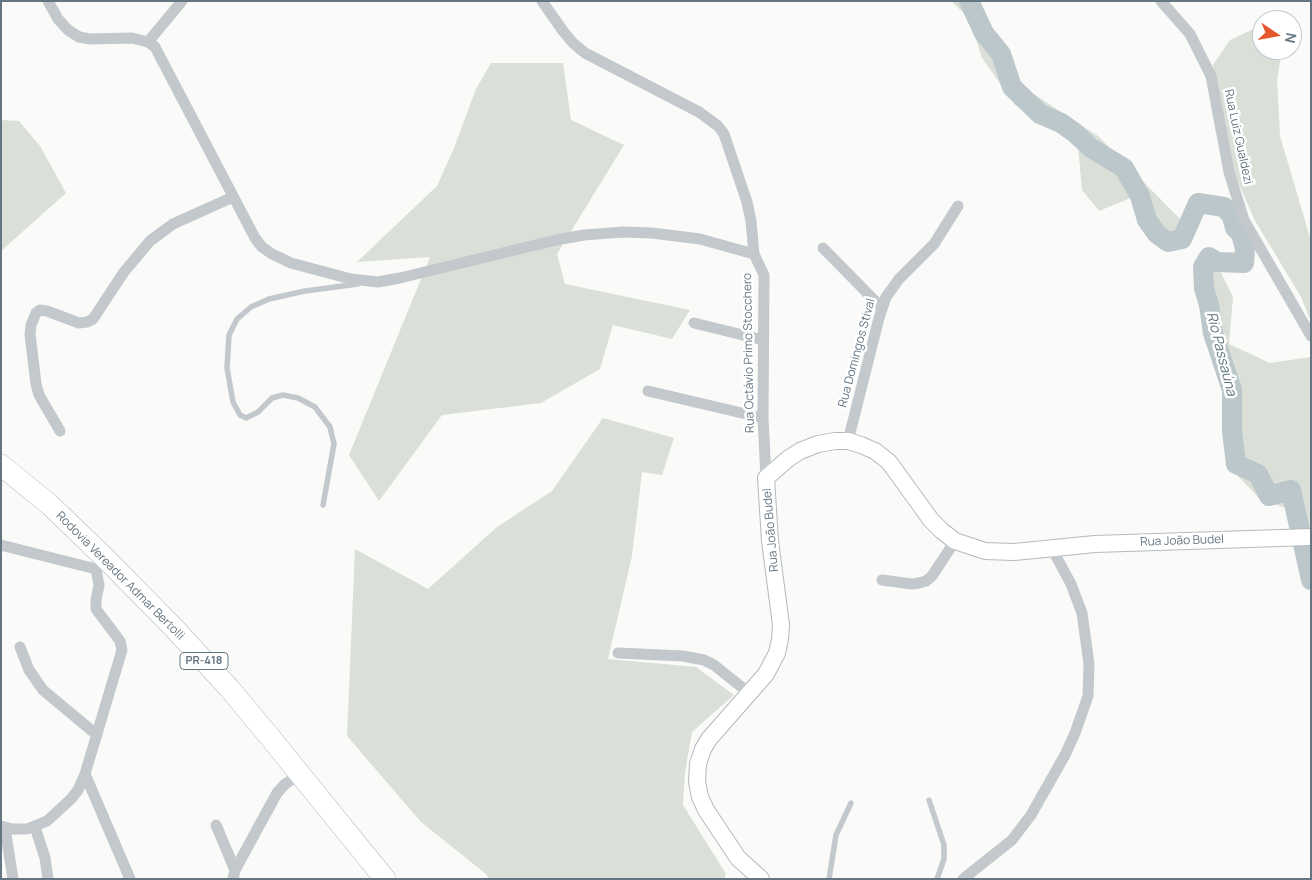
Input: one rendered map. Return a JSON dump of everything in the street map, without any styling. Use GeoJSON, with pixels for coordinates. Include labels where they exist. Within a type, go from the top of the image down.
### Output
{"type":"FeatureCollection","features":[{"type":"Feature","properties":{"kind":"highway","name":"Rodovia Vereador Admar Bertolli"},"geometry":{"type":"LineString","coordinates":[[1,465],[50,505],[101,564],[173,626],[229,688],[385,879]]}},
{"type":"Feature","properties":{"kind":"street"},"geometry":{"type":"LineString","coordinates":[[48,1],[58,19],[68,30],[79,37],[90,40],[132,38],[148,42],[155,47],[254,238],[272,254],[290,263],[336,276],[378,282],[556,240],[584,235],[632,232],[677,235],[700,239],[754,254]]}},
{"type":"Feature","properties":{"kind":"street"},"geometry":{"type":"LineString","coordinates":[[148,42],[182,1]]}},
{"type":"Feature","properties":{"kind":"street","name":"Rua Octávio Primo Stocchero"},"geometry":{"type":"LineString","coordinates":[[542,1],[563,31],[585,53],[699,112],[718,126],[724,134],[747,202],[754,254],[764,275],[763,418],[766,478]]}},
{"type":"Feature","properties":{"kind":"street","name":"Rua Luiz Gualdezi"},"geometry":{"type":"LineString","coordinates":[[1161,1],[1190,34],[1212,76],[1229,172],[1244,220],[1311,336]]}},
{"type":"Feature","properties":{"kind":"street"},"geometry":{"type":"LineString","coordinates":[[60,430],[39,395],[35,379],[30,325],[36,313],[40,310],[47,311],[79,323],[93,319],[124,272],[150,241],[173,224],[233,197]]}},
{"type":"Feature","properties":{"kind":"street","name":"Rua Domingos Stival"},"geometry":{"type":"LineString","coordinates":[[848,441],[882,308],[892,287],[934,244],[958,206]]}},
{"type":"Feature","properties":{"kind":"street"},"geometry":{"type":"LineString","coordinates":[[822,248],[882,308]]}},
{"type":"Feature","properties":{"kind":"street"},"geometry":{"type":"LineString","coordinates":[[694,322],[763,340]]}},
{"type":"Feature","properties":{"kind":"street"},"geometry":{"type":"LineString","coordinates":[[648,390],[763,418]]}},
{"type":"Feature","properties":{"kind":"street","name":"Rua João Budel"},"geometry":{"type":"LineString","coordinates":[[761,879],[738,858],[706,810],[700,797],[697,782],[698,764],[703,748],[709,739],[772,665],[780,639],[780,609],[770,541],[766,478],[800,451],[818,444],[835,441],[848,441],[875,451],[889,462],[931,520],[955,541],[992,552],[1014,552],[1095,544],[1304,538]]}},
{"type":"Feature","properties":{"kind":"street"},"geometry":{"type":"LineString","coordinates":[[882,580],[912,584],[926,581],[932,576],[955,541]]}},
{"type":"Feature","properties":{"kind":"street"},"geometry":{"type":"LineString","coordinates":[[1,546],[101,564],[96,609],[120,641],[122,650],[85,774],[78,790],[66,805],[47,822],[35,827],[19,829],[3,827],[13,879]]}},
{"type":"Feature","properties":{"kind":"street"},"geometry":{"type":"LineString","coordinates":[[963,879],[1012,840],[1031,815],[1065,755],[1088,696],[1089,664],[1082,613],[1072,584],[1051,547]]}},
{"type":"Feature","properties":{"kind":"street"},"geometry":{"type":"LineString","coordinates":[[20,647],[29,670],[43,690],[97,735]]}},
{"type":"Feature","properties":{"kind":"street"},"geometry":{"type":"LineString","coordinates":[[618,652],[682,656],[704,660],[714,665],[749,693]]}},
{"type":"Feature","properties":{"kind":"street"},"geometry":{"type":"LineString","coordinates":[[85,774],[130,879]]}},
{"type":"Feature","properties":{"kind":"street"},"geometry":{"type":"LineString","coordinates":[[234,874],[277,793],[285,784],[300,774]]}},
{"type":"Feature","properties":{"kind":"street"},"geometry":{"type":"LineString","coordinates":[[216,825],[234,874]]}},
{"type":"Feature","properties":{"kind":"street"},"geometry":{"type":"LineString","coordinates":[[35,827],[45,858],[48,879]]}},
{"type":"Feature","properties":{"kind":"lane"},"geometry":{"type":"LineString","coordinates":[[323,505],[334,444],[330,427],[315,407],[298,398],[283,395],[272,398],[258,412],[246,418],[240,415],[233,402],[227,368],[230,335],[237,319],[251,307],[268,298],[305,291],[378,282]]}},
{"type":"Feature","properties":{"kind":"lane"},"geometry":{"type":"LineString","coordinates":[[929,800],[944,845],[944,859],[937,879]]}},
{"type":"Feature","properties":{"kind":"lane"},"geometry":{"type":"LineString","coordinates":[[829,879],[836,836],[851,803]]}},
{"type":"Feature","properties":{"kind":"shaded area"},"geometry":{"type":"Polygon","coordinates":[[[951,1],[971,1],[968,14],[983,45],[1017,83],[1098,136],[1188,227],[1162,240],[1133,197],[1099,211],[1082,190],[1077,135],[1015,105],[982,58],[969,18],[951,1]]]}},
{"type":"Feature","properties":{"kind":"shaded area"},"geometry":{"type":"Polygon","coordinates":[[[1252,30],[1252,60],[1280,60],[1277,80],[1280,136],[1311,241],[1311,322],[1301,297],[1254,219],[1221,142],[1213,65],[1230,40],[1252,30]]]}},
{"type":"Feature","properties":{"kind":"shaded area"},"geometry":{"type":"Polygon","coordinates":[[[491,63],[563,63],[571,120],[624,145],[557,254],[565,284],[690,310],[672,339],[613,325],[600,369],[541,403],[442,415],[379,501],[349,455],[430,257],[357,262],[437,186],[454,148],[476,89],[491,63]]]}},
{"type":"Feature","properties":{"kind":"shaded area"},"geometry":{"type":"Polygon","coordinates":[[[1,120],[19,121],[40,146],[66,193],[1,251],[1,120]]]}},
{"type":"Feature","properties":{"kind":"shaded area"},"geometry":{"type":"Polygon","coordinates":[[[1218,267],[1233,297],[1229,344],[1270,363],[1311,357],[1311,577],[1306,565],[1296,512],[1260,499],[1238,476],[1229,378],[1205,310],[1201,275],[1218,267]]]}},
{"type":"Feature","properties":{"kind":"shaded area"},"geometry":{"type":"Polygon","coordinates":[[[603,418],[674,438],[662,475],[642,472],[632,556],[608,659],[696,667],[734,695],[692,732],[685,772],[683,805],[726,874],[724,879],[489,879],[486,874],[421,822],[347,736],[355,549],[428,589],[497,527],[552,491],[603,418]]]}},
{"type":"Feature","properties":{"kind":"waterway","name":"Rio Passaúna"},"geometry":{"type":"LineString","coordinates":[[969,1],[984,33],[1001,54],[1012,87],[1040,114],[1061,123],[1091,148],[1124,168],[1140,196],[1147,220],[1157,234],[1168,242],[1182,239],[1198,203],[1224,207],[1232,216],[1235,228],[1241,234],[1245,249],[1244,263],[1217,262],[1209,257],[1203,267],[1204,288],[1209,305],[1213,333],[1232,390],[1232,431],[1236,464],[1258,474],[1269,496],[1291,490],[1311,580]]}}]}
